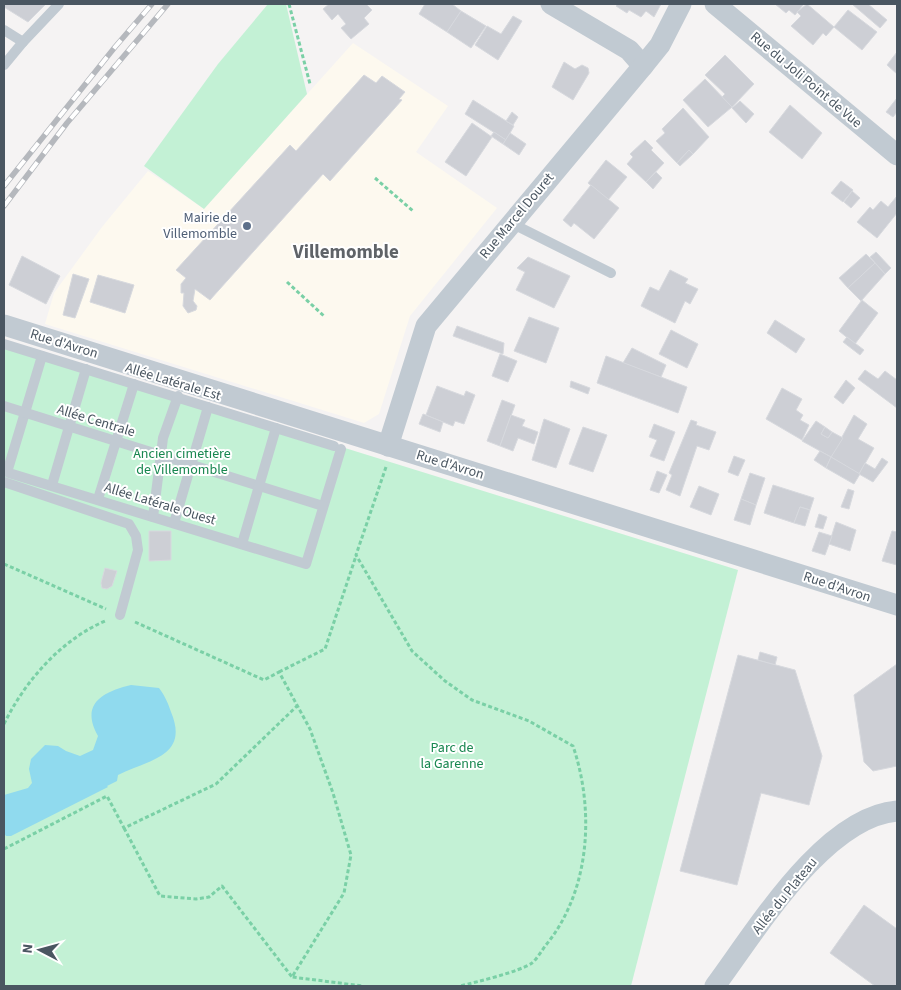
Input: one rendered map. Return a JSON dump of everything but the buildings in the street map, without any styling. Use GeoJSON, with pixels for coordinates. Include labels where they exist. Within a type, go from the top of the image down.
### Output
{"type":"FeatureCollection","features":[{"type":"Feature","properties":{"kind":"street"},"geometry":{"type":"LineString","coordinates":[[551,4],[629,50],[642,66]]}},
{"type":"Feature","properties":{"kind":"street","name":"Rue Marcel Douret"},"geometry":{"type":"LineString","coordinates":[[390,447],[426,326],[642,66],[664,37],[681,4]]}},
{"type":"Feature","properties":{"kind":"street","name":"Rue du Joli Point de Vue"},"geometry":{"type":"LineString","coordinates":[[715,4],[897,155]]}},
{"type":"Feature","properties":{"kind":"street","name":"Rue d'Avron"},"geometry":{"type":"LineString","coordinates":[[4,325],[897,605]]}},
{"type":"Feature","properties":{"kind":"street","name":"Allée du Plateau"},"geometry":{"type":"LineString","coordinates":[[715,986],[805,867],[832,841],[862,821],[897,811]]}},
{"type":"Feature","properties":{"kind":"lane"},"geometry":{"type":"LineString","coordinates":[[4,65],[59,4]]}},
{"type":"Feature","properties":{"kind":"lane"},"geometry":{"type":"LineString","coordinates":[[4,30],[23,42]]}},
{"type":"Feature","properties":{"kind":"lane"},"geometry":{"type":"LineString","coordinates":[[511,224],[611,272]]}},
{"type":"Feature","properties":{"kind":"lane","name":"Allée Latérale Est"},"geometry":{"type":"LineString","coordinates":[[4,344],[178,396],[337,448],[323,506]]}},
{"type":"Feature","properties":{"kind":"lane"},"geometry":{"type":"LineString","coordinates":[[24,413],[42,356]]}},
{"type":"Feature","properties":{"kind":"lane"},"geometry":{"type":"LineString","coordinates":[[52,485],[86,369]]}},
{"type":"Feature","properties":{"kind":"lane"},"geometry":{"type":"LineString","coordinates":[[98,499],[134,384]]}},
{"type":"Feature","properties":{"kind":"lane"},"geometry":{"type":"LineString","coordinates":[[153,517],[163,438],[178,396]]}},
{"type":"Feature","properties":{"kind":"lane","name":"Allée Centrale"},"geometry":{"type":"LineString","coordinates":[[4,406],[323,506]]}},
{"type":"Feature","properties":{"kind":"lane"},"geometry":{"type":"LineString","coordinates":[[174,523],[208,407]]}},
{"type":"Feature","properties":{"kind":"lane","name":"Allée Latérale Ouest"},"geometry":{"type":"LineString","coordinates":[[24,413],[8,469],[9,473],[306,564],[323,506]]}},
{"type":"Feature","properties":{"kind":"lane"},"geometry":{"type":"LineString","coordinates":[[242,544],[276,428]]}},
{"type":"Feature","properties":{"kind":"lane"},"geometry":{"type":"LineString","coordinates":[[4,482],[129,524],[136,536],[138,550],[120,615]]}},
{"type":"Feature","properties":{"kind":"path"},"geometry":{"type":"LineString","coordinates":[[289,4],[310,84]]}},
{"type":"Feature","properties":{"kind":"path"},"geometry":{"type":"LineString","coordinates":[[375,178],[413,211]]}},
{"type":"Feature","properties":{"kind":"path"},"geometry":{"type":"LineString","coordinates":[[287,282],[324,316]]}},
{"type":"Feature","properties":{"kind":"path"},"geometry":{"type":"LineString","coordinates":[[4,564],[264,680],[325,649],[390,447]]}},
{"type":"Feature","properties":{"kind":"path"},"geometry":{"type":"LineString","coordinates":[[356,555],[412,651],[444,681],[472,700],[529,721],[573,746],[582,773],[585,802],[584,846],[576,892],[558,930],[532,963],[486,980],[460,986]]}},
{"type":"Feature","properties":{"kind":"path"},"geometry":{"type":"LineString","coordinates":[[4,724],[13,704],[45,663],[90,628],[120,615]]}},
{"type":"Feature","properties":{"kind":"path"},"geometry":{"type":"LineString","coordinates":[[279,672],[310,729],[327,775],[351,855],[344,893],[292,978]]}},
{"type":"Feature","properties":{"kind":"path"},"geometry":{"type":"LineString","coordinates":[[124,828],[216,784],[296,706]]}},
{"type":"Feature","properties":{"kind":"path"},"geometry":{"type":"LineString","coordinates":[[4,849],[106,796],[160,896],[209,897],[222,886],[292,978],[363,986]]}},
{"type":"Feature","properties":{"kind":"shaded area"},"geometry":{"type":"Polygon","coordinates":[[[353,43],[448,106],[416,152],[497,208],[410,316],[379,414],[364,423],[45,324],[54,293],[102,227],[148,171],[204,209],[353,43]]]}},
{"type":"Feature","properties":{"kind":"green space"},"geometry":{"type":"Polygon","coordinates":[[[268,4],[286,4],[307,94],[204,209],[144,166],[218,64],[268,4]]]}},
{"type":"Feature","properties":{"kind":"green space","name":"Parc de la Garenne"},"geometry":{"type":"Polygon","coordinates":[[[4,342],[738,570],[631,986],[4,986],[4,342]]]}},
{"type":"Feature","properties":{"kind":"water"},"geometry":{"type":"Polygon","coordinates":[[[131,685],[159,688],[163,694],[169,706],[175,727],[175,739],[170,748],[153,760],[118,775],[117,781],[108,787],[11,836],[6,836],[4,833],[4,795],[28,788],[32,783],[29,769],[31,759],[45,745],[58,746],[80,756],[93,750],[98,736],[91,716],[97,701],[111,691],[131,685]]]}},
{"type":"Feature","properties":{"kind":"railway"},"geometry":{"type":"LineString","coordinates":[[4,186],[115,47],[152,4]]}},
{"type":"Feature","properties":{"kind":"railway"},"geometry":{"type":"LineString","coordinates":[[4,206],[67,123],[168,4]]}},
{"type":"Feature","properties":{"kind":"place","name":"Mairie de Villemomble"},"geometry":{"type":"Point","coordinates":[247,226]}},
{"type":"Feature","properties":{"kind":"district","name":"Villemomble"},"geometry":{"type":"Point","coordinates":[346,252]}},
{"type":"Feature","properties":{"kind":"park label","name":"Ancien cimetière de Villemomble"},"geometry":{"type":"Point","coordinates":[182,462]}}]}
